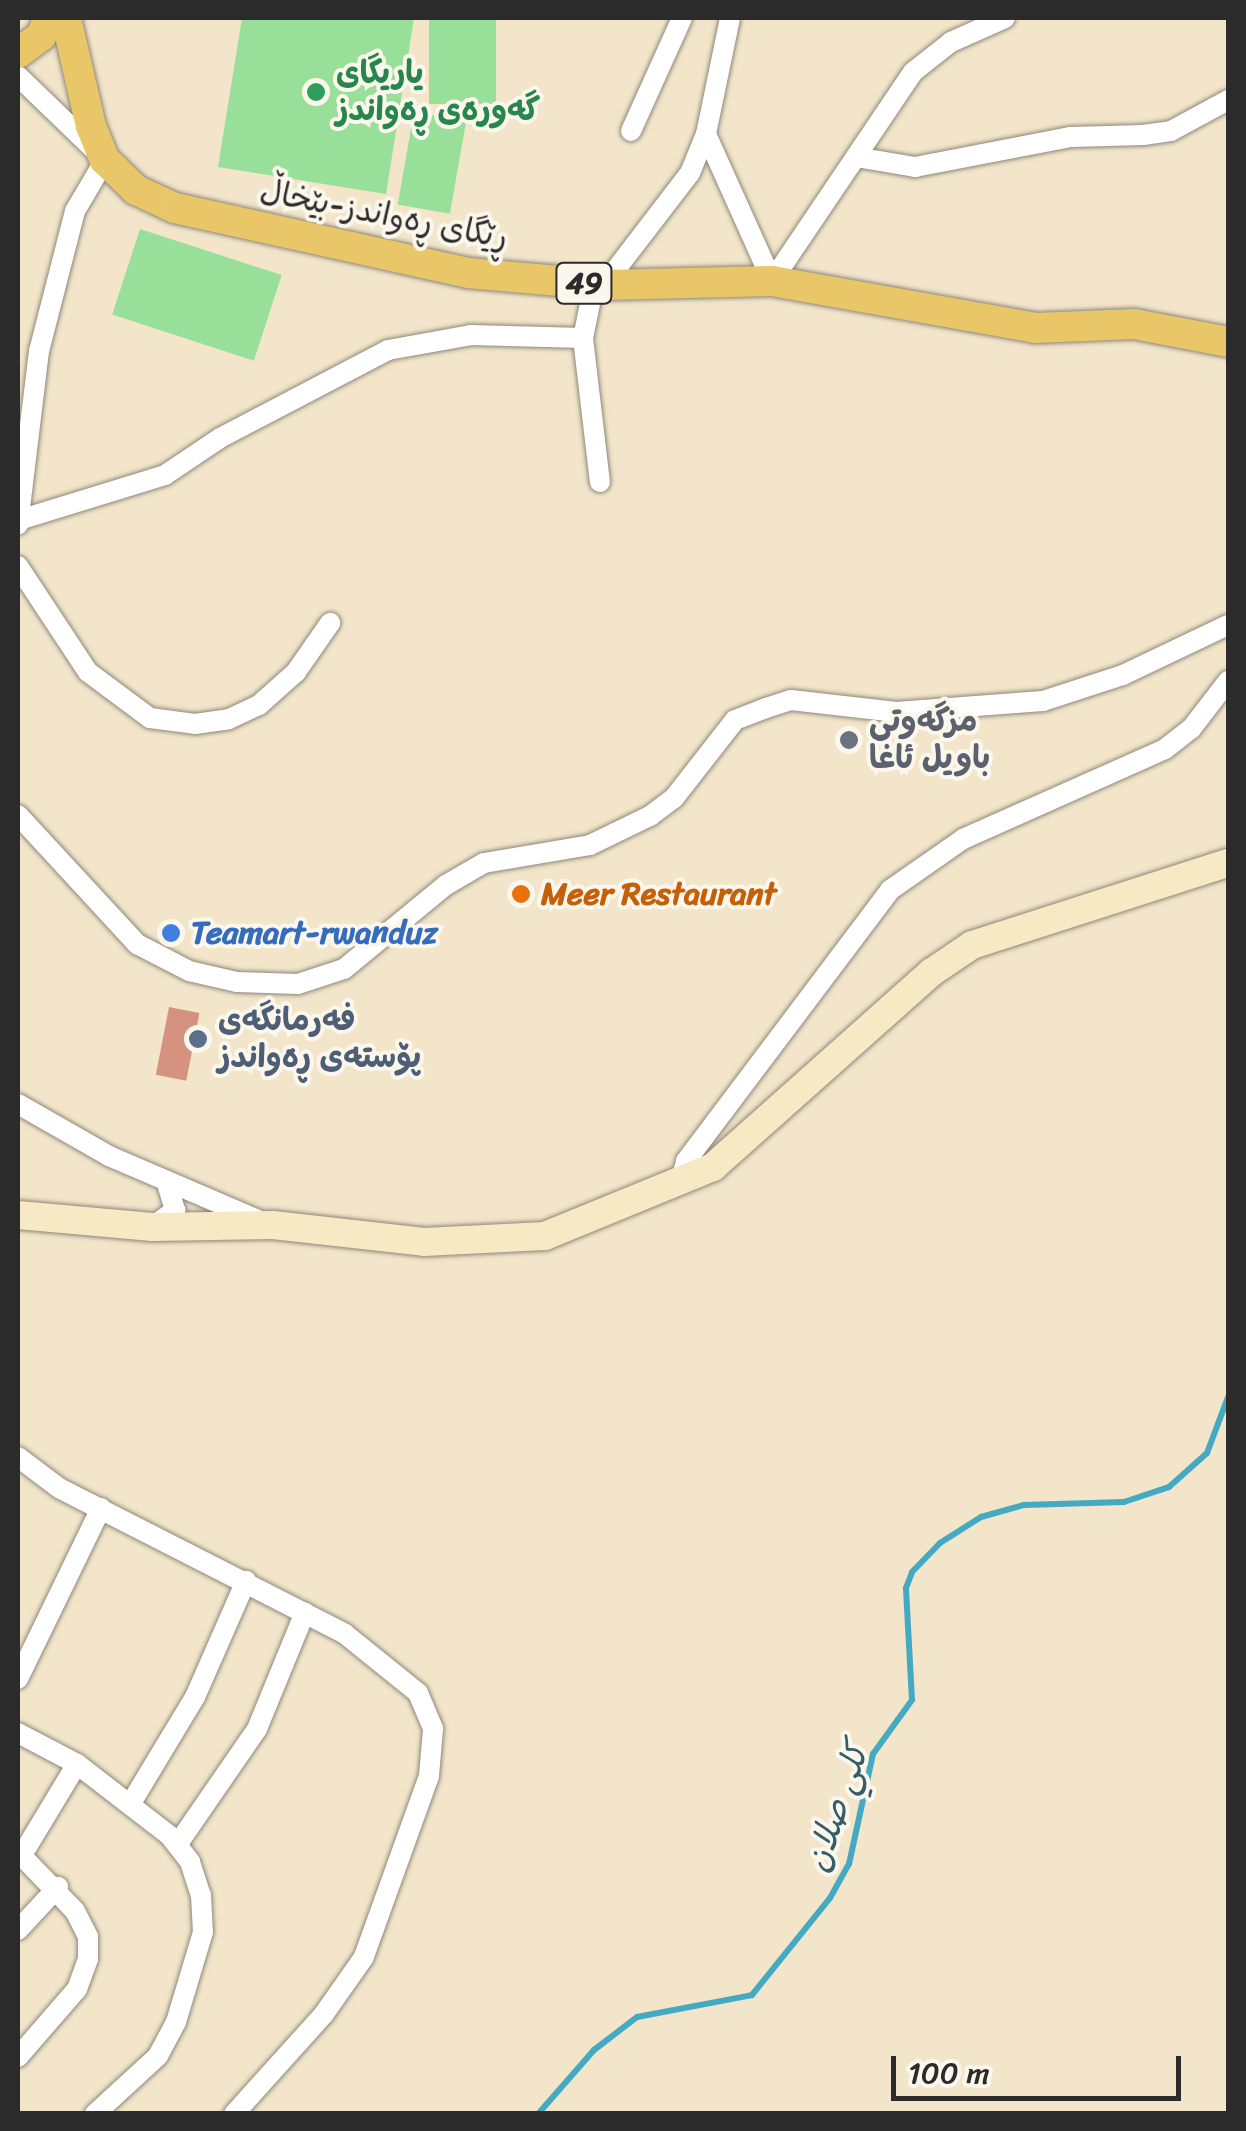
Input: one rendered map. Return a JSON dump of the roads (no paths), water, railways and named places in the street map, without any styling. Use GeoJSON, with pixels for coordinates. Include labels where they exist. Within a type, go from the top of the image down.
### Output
{"type":"FeatureCollection","features":[{"type":"Feature","properties":{"kind":"main road"},"geometry":{"type":"LineString","coordinates":[[18,54],[41,36],[49,18]]}},
{"type":"Feature","properties":{"kind":"main road","name":"ڕێگای ڕەواندز-بێخاڵ"},"geometry":{"type":"LineString","coordinates":[[66,18],[90,126],[106,160],[136,190],[175,208],[468,273],[599,284],[772,281],[1035,328],[1134,324],[1228,342]]}},
{"type":"Feature","properties":{"kind":"street"},"geometry":{"type":"LineString","coordinates":[[631,131],[682,18]]}},
{"type":"Feature","properties":{"kind":"street"},"geometry":{"type":"LineString","coordinates":[[600,482],[583,338],[599,284],[681,186],[706,134],[730,18]]}},
{"type":"Feature","properties":{"kind":"street"},"geometry":{"type":"LineString","coordinates":[[772,281],[913,72],[951,42],[1006,18]]}},
{"type":"Feature","properties":{"kind":"street"},"geometry":{"type":"LineString","coordinates":[[18,76],[106,160],[75,211],[39,351],[18,522],[165,475],[220,438],[388,350],[471,334],[583,338]]}},
{"type":"Feature","properties":{"kind":"street"},"geometry":{"type":"LineString","coordinates":[[856,157],[915,167],[1070,137],[1171,131],[1228,100]]}},
{"type":"Feature","properties":{"kind":"street"},"geometry":{"type":"LineString","coordinates":[[706,134],[772,281]]}},
{"type":"Feature","properties":{"kind":"street"},"geometry":{"type":"LineString","coordinates":[[18,566],[88,672],[150,718],[195,724],[229,720],[259,705],[296,672],[330,623]]}},
{"type":"Feature","properties":{"kind":"street"},"geometry":{"type":"LineString","coordinates":[[18,816],[137,944],[190,971],[237,982],[298,984],[344,969],[446,884],[484,863],[590,845],[650,816],[674,798],[735,720],[766,708],[791,700],[912,712],[1042,700],[1122,675],[1228,625]]}},
{"type":"Feature","properties":{"kind":"street"},"geometry":{"type":"LineString","coordinates":[[680,1184],[686,1161],[890,890],[963,839],[1165,749],[1191,728],[1228,681]]}},
{"type":"Feature","properties":{"kind":"street"},"geometry":{"type":"LineString","coordinates":[[18,1214],[152,1228],[273,1225],[424,1242],[492,1242],[546,1236],[680,1184],[756,1133],[932,972],[972,945],[1228,863]]}},
{"type":"Feature","properties":{"kind":"street"},"geometry":{"type":"LineString","coordinates":[[18,1104],[166,1181],[273,1225]]}},
{"type":"Feature","properties":{"kind":"street"},"geometry":{"type":"LineString","coordinates":[[152,1228],[175,1210],[166,1181]]}},
{"type":"Feature","properties":{"kind":"street"},"geometry":{"type":"LineString","coordinates":[[18,1458],[101,1508],[305,1612],[385,1662],[418,1693],[433,1729],[429,1776],[364,1957],[324,2014],[234,2114]]}},
{"type":"Feature","properties":{"kind":"street"},"geometry":{"type":"LineString","coordinates":[[18,1679],[101,1508]]}},
{"type":"Feature","properties":{"kind":"street"},"geometry":{"type":"LineString","coordinates":[[130,1804],[195,1697],[246,1581]]}},
{"type":"Feature","properties":{"kind":"street"},"geometry":{"type":"LineString","coordinates":[[177,1846],[258,1729],[305,1612]]}},
{"type":"Feature","properties":{"kind":"street"},"geometry":{"type":"LineString","coordinates":[[18,1733],[78,1764],[130,1804],[177,1846],[200,1895],[203,1932],[190,1984],[158,2056],[95,2114]]}},
{"type":"Feature","properties":{"kind":"street"},"geometry":{"type":"LineString","coordinates":[[18,2057],[77,1989],[88,1959],[88,1938],[58,1888],[20,1854],[78,1764]]}},
{"type":"Feature","properties":{"kind":"street"},"geometry":{"type":"LineString","coordinates":[[18,1930],[58,1888]]}},
{"type":"Feature","properties":{"kind":"waterway","name":"كلي صلان"},"geometry":{"type":"LineString","coordinates":[[538,2114],[594,2050],[637,2017],[752,1995],[830,1898],[849,1864],[873,1754],[912,1700],[906,1588],[912,1572],[940,1543],[981,1517],[1024,1505],[1124,1502],[1169,1487],[1207,1453],[1228,1397]]}},
{"type":"Feature","properties":{"kind":"place","name":"یاریگای گەورەی ڕەواندز"},"geometry":{"type":"Point","coordinates":[316,92]}},
{"type":"Feature","properties":{"kind":"place","name":"مزگەوتی باویل ئاغا"},"geometry":{"type":"Point","coordinates":[849,740]}},
{"type":"Feature","properties":{"kind":"place","name":"Meer Restaurant"},"geometry":{"type":"Point","coordinates":[521,894]}},
{"type":"Feature","properties":{"kind":"place","name":"Teamart-rwanduz"},"geometry":{"type":"Point","coordinates":[171,933]}},
{"type":"Feature","properties":{"kind":"place","name":"فەرمانگەی پۆستەی ڕەواندز"},"geometry":{"type":"Point","coordinates":[198,1039]}}]}
